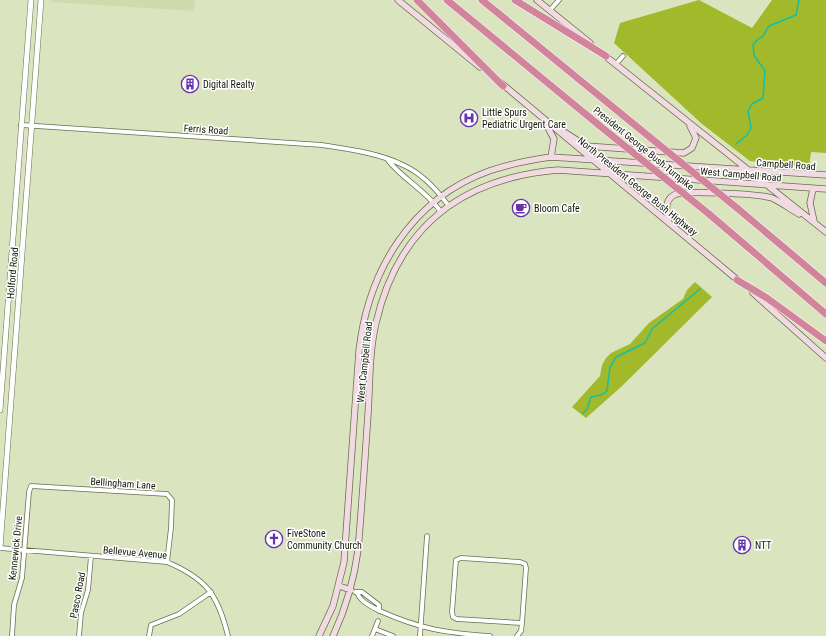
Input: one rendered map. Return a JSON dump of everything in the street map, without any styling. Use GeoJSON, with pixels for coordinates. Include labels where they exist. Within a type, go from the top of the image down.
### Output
{"type":"FeatureCollection","features":[{"type":"Feature","properties":{"kind":"highway"},"geometry":{"type":"LineString","coordinates":[[417,0],[503,86]]}},
{"type":"Feature","properties":{"kind":"highway","name":"President George Bush Turnpike"},"geometry":{"type":"LineString","coordinates":[[447,0],[709,214],[826,314]]}},
{"type":"Feature","properties":{"kind":"highway","name":"President George Bush Turnpike"},"geometry":{"type":"LineString","coordinates":[[482,0],[737,208],[826,283]]}},
{"type":"Feature","properties":{"kind":"highway"},"geometry":{"type":"LineString","coordinates":[[515,0],[606,56]]}},
{"type":"Feature","properties":{"kind":"highway"},"geometry":{"type":"LineString","coordinates":[[737,280],[767,298],[826,341]]}},
{"type":"Feature","properties":{"kind":"main road","name":"North President George Bush Highway"},"geometry":{"type":"LineString","coordinates":[[398,0],[589,159],[770,306],[826,358]]}},
{"type":"Feature","properties":{"kind":"main road"},"geometry":{"type":"LineString","coordinates":[[537,0],[746,170],[814,221],[826,232]]}},
{"type":"Feature","properties":{"kind":"main road"},"geometry":{"type":"LineString","coordinates":[[544,120],[586,146],[684,153],[692,148],[696,138],[688,122]]}},
{"type":"Feature","properties":{"kind":"main road"},"geometry":{"type":"LineString","coordinates":[[544,120],[554,139],[551,157]]}},
{"type":"Feature","properties":{"kind":"main road","name":"West Campbell Road"},"geometry":{"type":"LineString","coordinates":[[319,636],[333,606],[344,562],[362,325],[367,303],[386,259],[413,222],[441,196],[488,171],[518,163],[551,157],[746,170]]}},
{"type":"Feature","properties":{"kind":"main road","name":"West Campbell Road"},"geometry":{"type":"LineString","coordinates":[[333,636],[354,591],[376,325],[384,294],[402,255],[410,244],[448,205],[488,185],[535,172],[570,170],[767,186],[826,189]]}},
{"type":"Feature","properties":{"kind":"main road","name":"Campbell Road"},"geometry":{"type":"LineString","coordinates":[[746,170],[825,175]]}},
{"type":"Feature","properties":{"kind":"main road"},"geometry":{"type":"LineString","coordinates":[[813,189],[810,202],[814,221]]}},
{"type":"Feature","properties":{"kind":"main road"},"geometry":{"type":"LineString","coordinates":[[669,223],[666,206],[669,200],[674,195],[692,192],[771,198],[814,221]]}},
{"type":"Feature","properties":{"kind":"main road"},"geometry":{"type":"LineString","coordinates":[[339,586],[354,591]]}},
{"type":"Feature","properties":{"kind":"street","name":"Holford Road"},"geometry":{"type":"LineString","coordinates":[[0,410],[30,0]]}},
{"type":"Feature","properties":{"kind":"street","name":"Holford Road"},"geometry":{"type":"LineString","coordinates":[[0,548],[41,0]]}},
{"type":"Feature","properties":{"kind":"street"},"geometry":{"type":"LineString","coordinates":[[550,10],[559,0]]}},
{"type":"Feature","properties":{"kind":"street"},"geometry":{"type":"LineString","coordinates":[[616,64],[623,56]]}},
{"type":"Feature","properties":{"kind":"street","name":"Ferris Road"},"geometry":{"type":"LineString","coordinates":[[21,125],[322,145],[348,149],[403,165],[431,185],[448,205]]}},
{"type":"Feature","properties":{"kind":"street"},"geometry":{"type":"LineString","coordinates":[[388,160],[393,167],[434,202],[441,212]]}},
{"type":"Feature","properties":{"kind":"street","name":"Kennewick Drive"},"geometry":{"type":"LineString","coordinates":[[12,636],[14,605],[22,578],[29,492],[31,486]]}},
{"type":"Feature","properties":{"kind":"street","name":"Bellingham Lane"},"geometry":{"type":"LineString","coordinates":[[31,486],[167,494],[172,500],[172,516],[167,562]]}},
{"type":"Feature","properties":{"kind":"street"},"geometry":{"type":"LineString","coordinates":[[420,636],[427,536]]}},
{"type":"Feature","properties":{"kind":"street","name":"Bellevue Avenue"},"geometry":{"type":"LineString","coordinates":[[0,548],[167,562],[188,572],[200,580],[211,592],[222,611],[228,636]]}},
{"type":"Feature","properties":{"kind":"street","name":"Pasco Road"},"geometry":{"type":"LineString","coordinates":[[79,636],[81,613],[88,590],[91,556]]}},
{"type":"Feature","properties":{"kind":"street"},"geometry":{"type":"LineString","coordinates":[[517,636],[521,631],[522,623],[525,564],[520,562],[461,558],[456,560],[452,612],[453,617],[457,619],[522,623]]}},
{"type":"Feature","properties":{"kind":"street"},"geometry":{"type":"LineString","coordinates":[[354,591],[362,592],[368,596],[379,605],[380,611]]}},
{"type":"Feature","properties":{"kind":"street"},"geometry":{"type":"LineString","coordinates":[[354,591],[358,597],[374,610],[420,627],[445,633],[490,636]]}},
{"type":"Feature","properties":{"kind":"street"},"geometry":{"type":"LineString","coordinates":[[149,636],[151,625],[179,614],[211,592]]}},
{"type":"Feature","properties":{"kind":"street"},"geometry":{"type":"LineString","coordinates":[[364,601],[368,596]]}},
{"type":"Feature","properties":{"kind":"street"},"geometry":{"type":"LineString","coordinates":[[372,636],[378,621]]}},
{"type":"Feature","properties":{"kind":"street"},"geometry":{"type":"LineString","coordinates":[[375,629],[393,636]]}},
{"type":"Feature","properties":{"kind":"shaded area"},"geometry":{"type":"Polygon","coordinates":[[[51,0],[195,0],[194,11],[51,2],[51,0]]]}},
{"type":"Feature","properties":{"kind":"green space"},"geometry":{"type":"Polygon","coordinates":[[[699,0],[752,28],[772,0],[826,0],[826,153],[811,152],[809,167],[750,161],[702,124],[614,43],[620,23],[699,0]]]}},
{"type":"Feature","properties":{"kind":"green space"},"geometry":{"type":"Polygon","coordinates":[[[695,282],[712,297],[622,386],[586,418],[572,407],[600,376],[602,365],[606,358],[611,353],[630,344],[649,323],[683,299],[687,290],[695,282]]]}},
{"type":"Feature","properties":{"kind":"waterway"},"geometry":{"type":"LineString","coordinates":[[736,144],[747,135],[751,128],[748,111],[752,104],[763,98],[765,71],[754,55],[753,45],[763,36],[769,26],[796,15],[799,0]]}},
{"type":"Feature","properties":{"kind":"waterway"},"geometry":{"type":"LineString","coordinates":[[583,413],[587,409],[591,397],[601,395],[607,391],[610,367],[616,357],[645,343],[652,329],[700,289]]}},
{"type":"Feature","properties":{"kind":"place","name":"Digital Realty"},"geometry":{"type":"Point","coordinates":[190,84]}},
{"type":"Feature","properties":{"kind":"place","name":"Little Spurs Pediatric Urgent Care"},"geometry":{"type":"Point","coordinates":[469,118]}},
{"type":"Feature","properties":{"kind":"place","name":"Bloom Cafe"},"geometry":{"type":"Point","coordinates":[521,208]}},
{"type":"Feature","properties":{"kind":"place","name":"FiveStone Community Church"},"geometry":{"type":"Point","coordinates":[274,539]}},
{"type":"Feature","properties":{"kind":"place","name":"NTT"},"geometry":{"type":"Point","coordinates":[742,545]}}]}
